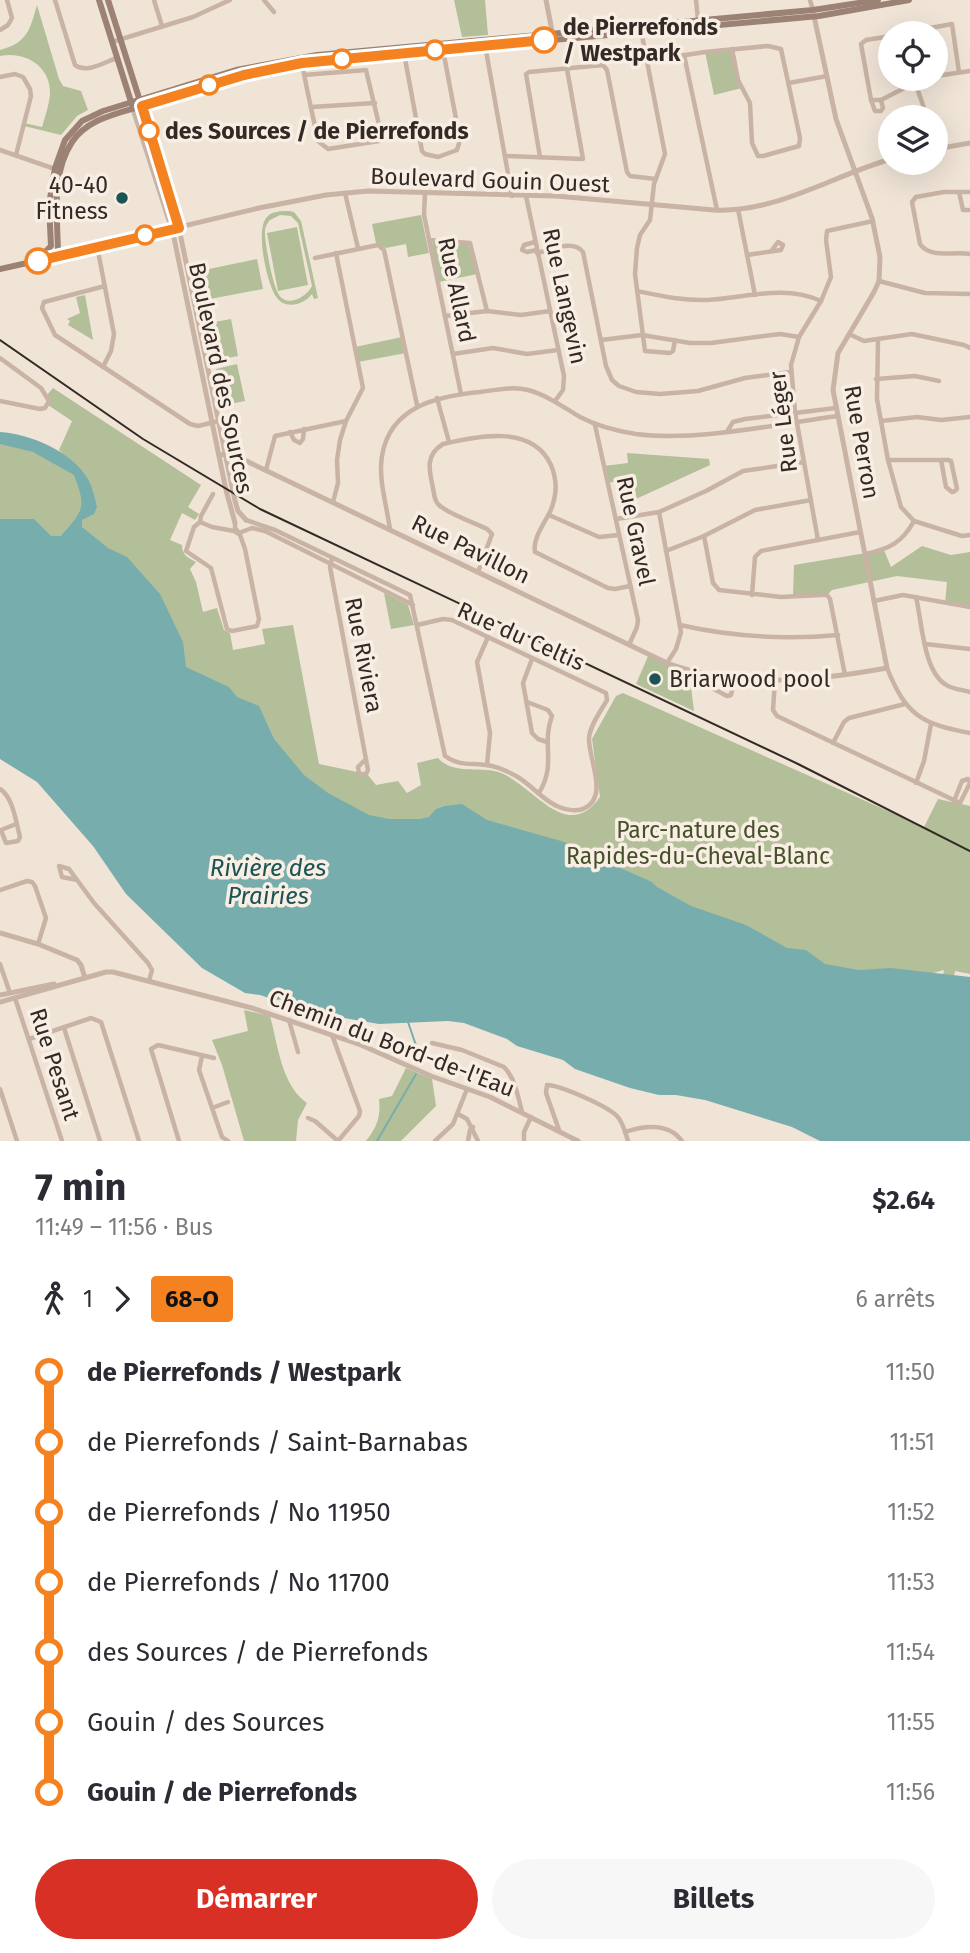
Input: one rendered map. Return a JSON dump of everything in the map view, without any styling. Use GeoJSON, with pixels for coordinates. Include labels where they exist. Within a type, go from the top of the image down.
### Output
{"type":"FeatureCollection","features":[{"type":"Feature","properties":{"kind":"main road","name":"Boulevard des Sources"},"geometry":{"type":"LineString","coordinates":[[99,0],[132,106]]}},
{"type":"Feature","properties":{"kind":"main road","name":"Boulevard des Sources"},"geometry":{"type":"LineString","coordinates":[[108,0],[141,103]]}},
{"type":"Feature","properties":{"kind":"main road"},"geometry":{"type":"LineString","coordinates":[[641,29],[698,20],[813,13],[878,0]]}},
{"type":"Feature","properties":{"kind":"main road"},"geometry":{"type":"LineString","coordinates":[[40,257],[51,244],[49,205],[65,140],[78,124],[95,114],[302,60],[813,13],[909,0]]}},
{"type":"Feature","properties":{"kind":"main road"},"geometry":{"type":"LineString","coordinates":[[404,50],[443,50],[484,43]]}},
{"type":"Feature","properties":{"kind":"main road"},"geometry":{"type":"LineString","coordinates":[[58,169],[58,255]]}},
{"type":"Feature","properties":{"kind":"main road","name":"Boulevard Gouin Ouest"},"geometry":{"type":"LineString","coordinates":[[1,269],[58,255]]}},
{"type":"Feature","properties":{"kind":"main road","name":"Boulevard Gouin Ouest"},"geometry":{"type":"LineString","coordinates":[[1,269],[40,257]]}},
{"type":"Feature","properties":{"kind":"street"},"geometry":{"type":"LineString","coordinates":[[0,30],[8,25],[12,18],[7,0]]}},
{"type":"Feature","properties":{"kind":"street"},"geometry":{"type":"LineString","coordinates":[[55,0],[78,68],[86,69],[117,58]]}},
{"type":"Feature","properties":{"kind":"street"},"geometry":{"type":"LineString","coordinates":[[154,0],[162,26]]}},
{"type":"Feature","properties":{"kind":"street"},"geometry":{"type":"LineString","coordinates":[[112,42],[193,18],[230,0]]}},
{"type":"Feature","properties":{"kind":"street"},"geometry":{"type":"LineString","coordinates":[[264,0],[274,12]]}},
{"type":"Feature","properties":{"kind":"street"},"geometry":{"type":"LineString","coordinates":[[546,0],[553,36]]}},
{"type":"Feature","properties":{"kind":"street"},"geometry":{"type":"LineString","coordinates":[[696,0],[698,20]]}},
{"type":"Feature","properties":{"kind":"street"},"geometry":{"type":"LineString","coordinates":[[810,0],[838,124],[873,221],[880,257],[879,281],[925,293],[970,294]]}},
{"type":"Feature","properties":{"kind":"street"},"geometry":{"type":"LineString","coordinates":[[948,24],[951,23],[959,72]]}},
{"type":"Feature","properties":{"kind":"street"},"geometry":{"type":"LineString","coordinates":[[641,29],[665,155],[656,179],[650,220],[640,235],[637,248],[637,291],[645,351],[670,353],[676,340]]}},
{"type":"Feature","properties":{"kind":"street"},"geometry":{"type":"LineString","coordinates":[[878,38],[860,44],[875,111],[881,111],[883,108],[881,100]]}},
{"type":"Feature","properties":{"kind":"street"},"geometry":{"type":"LineString","coordinates":[[484,43],[512,195]]}},
{"type":"Feature","properties":{"kind":"street"},"geometry":{"type":"LineString","coordinates":[[647,61],[732,49],[768,46],[781,48],[800,143],[786,151],[763,156],[754,152],[750,103],[738,80],[732,49]]}},
{"type":"Feature","properties":{"kind":"street"},"geometry":{"type":"LineString","coordinates":[[404,50],[422,151],[438,157],[457,150],[460,140],[443,50]]}},
{"type":"Feature","properties":{"kind":"street"},"geometry":{"type":"LineString","coordinates":[[684,55],[717,210]]}},
{"type":"Feature","properties":{"kind":"street"},"geometry":{"type":"LineString","coordinates":[[302,60],[304,75],[318,141],[328,149],[379,141],[381,134],[375,103],[369,74],[365,69],[304,75]]}},
{"type":"Feature","properties":{"kind":"street"},"geometry":{"type":"LineString","coordinates":[[540,157],[526,75],[529,72],[601,65],[606,67],[626,172],[630,176],[656,179]]}},
{"type":"Feature","properties":{"kind":"street"},"geometry":{"type":"LineString","coordinates":[[506,156],[583,159],[567,69]]}},
{"type":"Feature","properties":{"kind":"street"},"geometry":{"type":"LineString","coordinates":[[948,74],[970,71]]}},
{"type":"Feature","properties":{"kind":"street"},"geometry":{"type":"LineString","coordinates":[[0,77],[15,74],[23,77],[30,89],[31,96],[16,155]]}},
{"type":"Feature","properties":{"kind":"street"},"geometry":{"type":"LineString","coordinates":[[789,83],[827,76]]}},
{"type":"Feature","properties":{"kind":"street"},"geometry":{"type":"LineString","coordinates":[[871,100],[881,100],[893,91]]}},
{"type":"Feature","properties":{"kind":"street","name":"Boulevard des Sources"},"geometry":{"type":"LineString","coordinates":[[141,103],[179,228],[219,421],[222,455],[235,523]]}},
{"type":"Feature","properties":{"kind":"street"},"geometry":{"type":"LineString","coordinates":[[311,107],[375,103]]}},
{"type":"Feature","properties":{"kind":"street","name":"Boulevard des Sources"},"geometry":{"type":"LineString","coordinates":[[132,106],[172,229],[212,422],[236,506],[246,520]]}},
{"type":"Feature","properties":{"kind":"street"},"geometry":{"type":"LineString","coordinates":[[948,147],[970,144]]}},
{"type":"Feature","properties":{"kind":"street"},"geometry":{"type":"LineString","coordinates":[[0,150],[58,169]]}},
{"type":"Feature","properties":{"kind":"street","name":"Boulevard Gouin Ouest"},"geometry":{"type":"LineString","coordinates":[[40,257],[86,249],[259,208],[345,193],[384,190],[562,197],[717,210],[738,209],[791,197],[878,164]]}},
{"type":"Feature","properties":{"kind":"street"},"geometry":{"type":"LineString","coordinates":[[959,192],[961,207],[963,210],[970,210]]}},
{"type":"Feature","properties":{"kind":"street"},"geometry":{"type":"LineString","coordinates":[[970,192],[916,197],[912,202],[923,249],[935,253],[970,254]]}},
{"type":"Feature","properties":{"kind":"street"},"geometry":{"type":"LineString","coordinates":[[345,193],[358,248]]}},
{"type":"Feature","properties":{"kind":"street","name":"Rue Allard"},"geometry":{"type":"LineString","coordinates":[[425,193],[423,212],[461,394]]}},
{"type":"Feature","properties":{"kind":"street","name":"Rue Langevin"},"geometry":{"type":"LineString","coordinates":[[526,196],[564,384],[554,402]]}},
{"type":"Feature","properties":{"kind":"street"},"geometry":{"type":"LineString","coordinates":[[738,209],[755,295]]}},
{"type":"Feature","properties":{"kind":"street","name":"Rue Léger"},"geometry":{"type":"LineString","coordinates":[[818,540],[795,412],[791,372],[799,337],[831,277],[827,231],[873,221]]}},
{"type":"Feature","properties":{"kind":"street"},"geometry":{"type":"LineString","coordinates":[[429,240],[470,243],[487,311]]}},
{"type":"Feature","properties":{"kind":"street"},"geometry":{"type":"LineString","coordinates":[[535,242],[524,245],[522,250],[527,252],[572,245],[580,247],[583,252],[606,366],[612,380],[619,386],[636,392],[660,394],[698,391],[745,378],[791,372]]}},
{"type":"Feature","properties":{"kind":"street"},"geometry":{"type":"LineString","coordinates":[[315,258],[378,245],[384,250],[417,405]]}},
{"type":"Feature","properties":{"kind":"street"},"geometry":{"type":"LineString","coordinates":[[97,246],[114,340],[102,368]]}},
{"type":"Feature","properties":{"kind":"street"},"geometry":{"type":"LineString","coordinates":[[747,255],[772,250]]}},
{"type":"Feature","properties":{"kind":"street"},"geometry":{"type":"LineString","coordinates":[[332,502],[338,486],[337,460],[346,421],[363,388],[336,253]]}},
{"type":"Feature","properties":{"kind":"street","name":"Rue Perron"},"geometry":{"type":"LineString","coordinates":[[879,281],[838,353],[834,374],[836,408],[887,668],[895,689],[905,704],[931,724],[970,733]]}},
{"type":"Feature","properties":{"kind":"street"},"geometry":{"type":"LineString","coordinates":[[105,286],[44,302],[42,308],[55,335],[190,424],[198,426],[219,421]]}},
{"type":"Feature","properties":{"kind":"street"},"geometry":{"type":"LineString","coordinates":[[637,291],[684,300],[791,292],[821,300]]}},
{"type":"Feature","properties":{"kind":"street"},"geometry":{"type":"LineString","coordinates":[[445,317],[487,311],[521,315],[550,311]]}},
{"type":"Feature","properties":{"kind":"street"},"geometry":{"type":"LineString","coordinates":[[849,333],[864,341],[912,334],[970,348]]}},
{"type":"Feature","properties":{"kind":"street"},"geometry":{"type":"LineString","coordinates":[[601,340],[642,335],[711,343],[780,334],[799,337]]}},
{"type":"Feature","properties":{"kind":"street"},"geometry":{"type":"LineString","coordinates":[[878,339],[876,379],[881,421],[901,507],[914,521],[962,536],[970,535]]}},
{"type":"Feature","properties":{"kind":"street"},"geometry":{"type":"LineString","coordinates":[[453,354],[493,348],[527,354],[558,350]]}},
{"type":"Feature","properties":{"kind":"street"},"geometry":{"type":"LineString","coordinates":[[0,358],[41,388],[49,401],[45,408],[40,410],[0,401]]}},
{"type":"Feature","properties":{"kind":"street"},"geometry":{"type":"LineString","coordinates":[[876,379],[915,376],[939,381]]}},
{"type":"Feature","properties":{"kind":"street"},"geometry":{"type":"LineString","coordinates":[[390,530],[381,458],[389,433],[397,422],[417,405],[437,398],[512,388],[529,391],[595,424],[649,435],[704,434],[838,416]]}},
{"type":"Feature","properties":{"kind":"street"},"geometry":{"type":"LineString","coordinates":[[437,398],[449,442]]}},
{"type":"Feature","properties":{"kind":"street"},"geometry":{"type":"LineString","coordinates":[[728,430],[733,422],[836,408]]}},
{"type":"Feature","properties":{"kind":"street"},"geometry":{"type":"LineString","coordinates":[[881,421],[916,417],[941,420],[970,417]]}},
{"type":"Feature","properties":{"kind":"street"},"geometry":{"type":"LineString","coordinates":[[266,470],[275,436],[346,421]]}},
{"type":"Feature","properties":{"kind":"street","name":"Rue Gravel"},"geometry":{"type":"LineString","coordinates":[[595,424],[638,620],[629,645]]}},
{"type":"Feature","properties":{"kind":"street"},"geometry":{"type":"LineString","coordinates":[[289,432],[294,440],[300,443],[304,429]]}},
{"type":"Feature","properties":{"kind":"street"},"geometry":{"type":"LineString","coordinates":[[478,572],[491,539],[491,532],[439,506],[434,495],[429,460],[436,448],[449,442],[503,435],[526,440],[535,446],[549,461],[556,478],[557,489],[549,515],[535,541],[535,552],[608,588],[630,586]]}},
{"type":"Feature","properties":{"kind":"street","name":"Rue Pavillon"},"geometry":{"type":"LineString","coordinates":[[222,455],[234,455],[629,645],[689,671],[775,681],[845,676],[887,668]]}},
{"type":"Feature","properties":{"kind":"street"},"geometry":{"type":"LineString","coordinates":[[888,460],[941,460],[951,461],[955,491],[952,492],[946,487],[941,460]]}},
{"type":"Feature","properties":{"kind":"street"},"geometry":{"type":"LineString","coordinates":[[616,519],[659,512],[743,471],[804,462]]}},
{"type":"Feature","properties":{"kind":"street"},"geometry":{"type":"LineString","coordinates":[[213,494],[200,522],[194,527],[186,549],[188,554],[211,568],[226,628],[232,631],[259,623],[245,549],[235,523]]}},
{"type":"Feature","properties":{"kind":"street"},"geometry":{"type":"LineString","coordinates":[[666,551],[705,537],[755,510],[811,500]]}},
{"type":"Feature","properties":{"kind":"street"},"geometry":{"type":"LineString","coordinates":[[659,512],[680,625],[680,639],[667,663]]}},
{"type":"Feature","properties":{"kind":"street"},"geometry":{"type":"LineString","coordinates":[[549,515],[599,537],[620,535]]}},
{"type":"Feature","properties":{"kind":"street"},"geometry":{"type":"LineString","coordinates":[[217,527],[241,519],[246,520],[275,530],[331,561]]}},
{"type":"Feature","properties":{"kind":"street"},"geometry":{"type":"LineString","coordinates":[[245,549],[248,524],[246,520]]}},
{"type":"Feature","properties":{"kind":"street"},"geometry":{"type":"LineString","coordinates":[[866,554],[884,550],[898,542],[914,521]]}},
{"type":"Feature","properties":{"kind":"street"},"geometry":{"type":"LineString","coordinates":[[200,522],[243,533],[254,528],[265,530],[410,595],[443,752],[451,761],[487,765],[515,775],[539,793],[549,770],[547,727],[551,712],[527,702]]}},
{"type":"Feature","properties":{"kind":"street"},"geometry":{"type":"LineString","coordinates":[[752,595],[757,553],[860,532]]}},
{"type":"Feature","properties":{"kind":"street"},"geometry":{"type":"LineString","coordinates":[[705,537],[715,588],[752,595],[827,595],[845,676]]}},
{"type":"Feature","properties":{"kind":"street","name":"Rue Riviera"},"geometry":{"type":"LineString","coordinates":[[331,561],[366,759]]}},
{"type":"Feature","properties":{"kind":"street"},"geometry":{"type":"LineString","coordinates":[[874,601],[903,596],[970,607]]}},
{"type":"Feature","properties":{"kind":"street"},"geometry":{"type":"LineString","coordinates":[[916,597],[929,662],[941,682],[948,687],[970,692]]}},
{"type":"Feature","properties":{"kind":"street","name":"Rue du Celtis"},"geometry":{"type":"LineString","coordinates":[[417,625],[449,619],[608,696],[589,737],[597,788],[594,799],[584,808],[568,810],[553,805],[539,793]]}},
{"type":"Feature","properties":{"kind":"street"},"geometry":{"type":"LineString","coordinates":[[680,625],[719,634],[780,639],[838,635]]}},
{"type":"Feature","properties":{"kind":"street"},"geometry":{"type":"LineString","coordinates":[[487,765],[490,733],[477,662],[488,637]]}},
{"type":"Feature","properties":{"kind":"street"},"geometry":{"type":"LineString","coordinates":[[925,643],[970,649]]}},
{"type":"Feature","properties":{"kind":"street"},"geometry":{"type":"LineString","coordinates":[[533,659],[524,678],[527,702],[534,736],[547,742]]}},
{"type":"Feature","properties":{"kind":"street","name":"Rue Pavillon"},"geometry":{"type":"LineString","coordinates":[[709,675],[712,688],[727,696],[734,690],[735,677]]}},
{"type":"Feature","properties":{"kind":"street"},"geometry":{"type":"LineString","coordinates":[[775,681],[774,714],[954,801],[962,801],[970,782]]}},
{"type":"Feature","properties":{"kind":"street"},"geometry":{"type":"LineString","coordinates":[[834,743],[844,722],[849,718],[905,704]]}},
{"type":"Feature","properties":{"kind":"street"},"geometry":{"type":"LineString","coordinates":[[916,783],[924,761],[931,724]]}},
{"type":"Feature","properties":{"kind":"street"},"geometry":{"type":"LineString","coordinates":[[0,789],[7,794],[16,824],[20,839],[6,843],[1,830],[16,824]]}},
{"type":"Feature","properties":{"kind":"street"},"geometry":{"type":"LineString","coordinates":[[77,880],[148,963],[152,970],[149,981]]}},
{"type":"Feature","properties":{"kind":"street"},"geometry":{"type":"LineString","coordinates":[[0,890],[27,881],[35,886],[46,918],[38,944]]}},
{"type":"Feature","properties":{"kind":"street"},"geometry":{"type":"LineString","coordinates":[[0,933],[38,944],[77,960],[85,978]]}},
{"type":"Feature","properties":{"kind":"street","name":"Rue Pesant"},"geometry":{"type":"LineString","coordinates":[[0,964],[29,1040],[62,1141]]}},
{"type":"Feature","properties":{"kind":"street","name":"Chemin du Bord-de-l'Eau"},"geometry":{"type":"LineString","coordinates":[[12,996],[113,972],[149,981],[289,1019],[332,1034],[522,1112],[578,1141]]}},
{"type":"Feature","properties":{"kind":"street"},"geometry":{"type":"LineString","coordinates":[[0,995],[12,996]]}},
{"type":"Feature","properties":{"kind":"street"},"geometry":{"type":"LineString","coordinates":[[0,1002],[12,996]]}},
{"type":"Feature","properties":{"kind":"street"},"geometry":{"type":"LineString","coordinates":[[29,1040],[91,1018],[101,1022],[139,1141]]}},
{"type":"Feature","properties":{"kind":"street"},"geometry":{"type":"LineString","coordinates":[[289,1019],[298,1052]]}},
{"type":"Feature","properties":{"kind":"street"},"geometry":{"type":"LineString","coordinates":[[64,1028],[100,1141]]}},
{"type":"Feature","properties":{"kind":"street"},"geometry":{"type":"LineString","coordinates":[[308,1118],[338,1141],[359,1116],[360,1111],[332,1034]]}},
{"type":"Feature","properties":{"kind":"street"},"geometry":{"type":"LineString","coordinates":[[432,1044],[462,1050],[508,1070],[522,1112]]}},
{"type":"Feature","properties":{"kind":"street"},"geometry":{"type":"LineString","coordinates":[[178,1141],[151,1049],[158,1045],[214,1058]]}},
{"type":"Feature","properties":{"kind":"street"},"geometry":{"type":"LineString","coordinates":[[202,1056],[199,1070],[222,1137],[228,1141]]}},
{"type":"Feature","properties":{"kind":"street"},"geometry":{"type":"LineString","coordinates":[[559,1130],[546,1093],[547,1085],[559,1087],[611,1111],[620,1119],[628,1141]]}},
{"type":"Feature","properties":{"kind":"street"},"geometry":{"type":"LineString","coordinates":[[0,1089],[17,1141]]}},
{"type":"Feature","properties":{"kind":"street"},"geometry":{"type":"LineString","coordinates":[[435,1141],[453,1124],[467,1089]]}},
{"type":"Feature","properties":{"kind":"street"},"geometry":{"type":"LineString","coordinates":[[212,1108],[228,1102]]}},
{"type":"Feature","properties":{"kind":"street"},"geometry":{"type":"LineString","coordinates":[[458,1114],[467,1119],[478,1141]]}},
{"type":"Feature","properties":{"kind":"street"},"geometry":{"type":"LineString","coordinates":[[524,1141],[524,1132],[531,1117]]}},
{"type":"Feature","properties":{"kind":"street"},"geometry":{"type":"LineString","coordinates":[[625,1132],[652,1126],[672,1131],[682,1141]]}},
{"type":"Feature","properties":{"kind":"street"},"geometry":{"type":"LineString","coordinates":[[468,1141],[473,1128]]}},
{"type":"Feature","properties":{"kind":"green space"},"geometry":{"type":"Polygon","coordinates":[[[454,0],[485,0],[488,35],[462,37],[454,0]]]}},
{"type":"Feature","properties":{"kind":"green space"},"geometry":{"type":"Polygon","coordinates":[[[37,5],[59,79],[63,86],[81,91],[88,110],[77,116],[61,135],[24,126],[24,123],[42,127],[48,107],[49,84],[41,68],[27,58],[0,56],[0,50],[16,44],[26,34],[37,5]]]}},
{"type":"Feature","properties":{"kind":"green space"},"geometry":{"type":"Polygon","coordinates":[[[732,49],[742,88],[714,95],[705,52],[732,49]]]}},
{"type":"Feature","properties":{"kind":"green space"},"geometry":{"type":"Polygon","coordinates":[[[286,211],[294,212],[301,221],[318,298],[314,299],[312,294],[293,305],[283,303],[275,295],[262,242],[264,222],[268,216],[286,211]],[[280,215],[270,220],[265,230],[275,286],[280,296],[289,301],[305,295],[312,286],[298,223],[291,216],[280,215]]]}},
{"type":"Feature","properties":{"kind":"green space"},"geometry":{"type":"Polygon","coordinates":[[[421,215],[429,253],[408,257],[406,244],[386,248],[376,243],[372,224],[421,215]]]}},
{"type":"Feature","properties":{"kind":"green space"},"geometry":{"type":"Polygon","coordinates":[[[297,227],[308,285],[278,291],[267,233],[297,227]]]}},
{"type":"Feature","properties":{"kind":"green space"},"geometry":{"type":"Polygon","coordinates":[[[433,242],[468,244],[477,274],[439,282],[433,242]]]}},
{"type":"Feature","properties":{"kind":"green space"},"geometry":{"type":"Polygon","coordinates":[[[257,259],[263,289],[210,299],[204,270],[257,259]]]}},
{"type":"Feature","properties":{"kind":"green space"},"geometry":{"type":"Polygon","coordinates":[[[85,295],[93,340],[68,325],[70,321],[67,319],[80,313],[76,297],[85,295]]]}},
{"type":"Feature","properties":{"kind":"green space"},"geometry":{"type":"Polygon","coordinates":[[[231,319],[238,356],[217,360],[209,323],[231,319]]]}},
{"type":"Feature","properties":{"kind":"green space"},"geometry":{"type":"Polygon","coordinates":[[[402,337],[406,353],[358,362],[355,347],[402,337]]]}},
{"type":"Feature","properties":{"kind":"green space"},"geometry":{"type":"Polygon","coordinates":[[[237,364],[245,401],[224,405],[216,369],[237,364]]]}},
{"type":"Feature","properties":{"kind":"green space","name":"Parc-nature des Rapides-du-Cheval-Blanc"},"geometry":{"type":"Polygon","coordinates":[[[53,388],[201,485],[188,507],[199,514],[195,520],[182,513],[170,540],[182,545],[184,554],[196,562],[190,569],[203,612],[217,608],[224,630],[230,633],[233,650],[265,644],[262,629],[293,625],[319,764],[367,774],[376,785],[398,781],[407,793],[421,785],[417,763],[438,758],[460,769],[501,773],[550,808],[575,815],[588,810],[600,797],[592,739],[616,696],[623,693],[924,827],[938,799],[970,806],[970,974],[955,971],[954,976],[943,975],[944,970],[933,973],[901,973],[842,1009],[329,824],[0,536],[0,438],[83,473],[59,450],[72,421],[48,405],[47,395],[53,388]]]}},
{"type":"Feature","properties":{"kind":"green space"},"geometry":{"type":"Polygon","coordinates":[[[627,453],[709,459],[710,465],[636,499],[633,478],[608,483],[604,466],[628,463],[627,453]]]}},
{"type":"Feature","properties":{"kind":"green space"},"geometry":{"type":"Polygon","coordinates":[[[922,546],[951,555],[970,552],[970,607],[945,603],[947,582],[897,576],[832,590],[827,595],[793,597],[794,565],[884,550],[891,567],[922,546]]]}},
{"type":"Feature","properties":{"kind":"green space"},"geometry":{"type":"Polygon","coordinates":[[[384,593],[408,605],[414,625],[391,629],[384,593]]]}},
{"type":"Feature","properties":{"kind":"green space"},"geometry":{"type":"Polygon","coordinates":[[[649,654],[689,671],[694,711],[636,684],[649,654]]]}},
{"type":"Feature","properties":{"kind":"green space"},"geometry":{"type":"Polygon","coordinates":[[[244,1010],[270,1016],[286,1075],[291,1086],[307,1103],[298,1120],[296,1141],[244,1141],[212,1040],[248,1031],[244,1010]]]}},
{"type":"Feature","properties":{"kind":"green space"},"geometry":{"type":"Polygon","coordinates":[[[406,1068],[432,1079],[436,1106],[401,1141],[366,1141],[377,1122],[379,1099],[392,1096],[406,1068]]]}},
{"type":"Feature","properties":{"kind":"water","name":"Rivière des Prairies"},"geometry":{"type":"Polygon","coordinates":[[[0,432],[38,441],[73,461],[90,484],[97,507],[94,514],[82,520],[82,527],[108,548],[127,557],[160,594],[183,642],[186,667],[229,687],[237,697],[259,706],[274,739],[304,775],[328,793],[369,815],[389,819],[420,819],[429,817],[436,809],[462,804],[487,820],[561,841],[607,858],[618,867],[652,882],[691,906],[746,925],[787,948],[806,950],[825,964],[859,970],[891,968],[970,977],[970,1141],[820,1141],[792,1127],[705,1100],[659,1095],[630,1088],[575,1069],[563,1060],[517,1046],[507,1039],[464,1023],[448,1021],[379,1024],[315,1013],[299,1002],[245,993],[202,968],[126,894],[93,846],[37,782],[0,759],[0,519],[34,519],[51,536],[61,536],[81,508],[81,495],[74,475],[33,452],[0,444],[0,432]]]}},
{"type":"Feature","properties":{"kind":"waterway"},"geometry":{"type":"LineString","coordinates":[[408,1022],[421,1060]]}},
{"type":"Feature","properties":{"kind":"waterway"},"geometry":{"type":"LineString","coordinates":[[377,1141],[416,1074]]}},
{"type":"Feature","properties":{"kind":"tram line"},"geometry":{"type":"LineString","coordinates":[[0,340],[143,439],[260,509],[798,764],[970,851]]}},
{"type":"Feature","properties":{"kind":"bus line","name":"68-O"},"geometry":{"type":"LineString","coordinates":[[38,261],[179,228],[142,106],[244,75],[302,63],[544,40]]}},
{"type":"Feature","properties":{"kind":"place","name":"de Pierrefonds / Westpark"},"geometry":{"type":"Point","coordinates":[544,40]}},
{"type":"Feature","properties":{"kind":"place","name":"des Sources / de Pierrefonds"},"geometry":{"type":"Point","coordinates":[149,131]}},
{"type":"Feature","properties":{"kind":"place","name":"40-40 Fitness"},"geometry":{"type":"Point","coordinates":[122,198]}},
{"type":"Feature","properties":{"kind":"place","name":"Briarwood pool"},"geometry":{"type":"Point","coordinates":[655,679]}}]}
